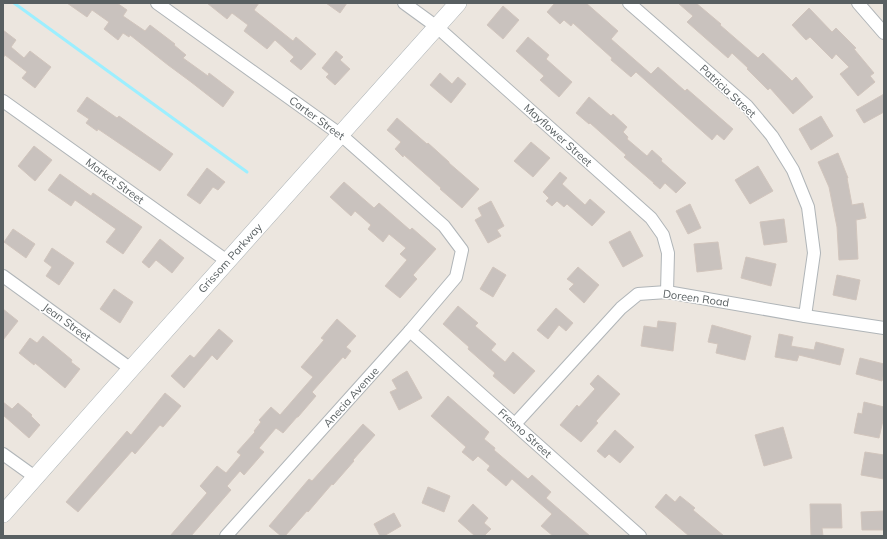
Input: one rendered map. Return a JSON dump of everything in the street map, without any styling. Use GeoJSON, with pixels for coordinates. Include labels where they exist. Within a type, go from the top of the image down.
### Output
{"type":"FeatureCollection","features":[{"type":"Feature","properties":{"kind":"main road","name":"Grissom Parkway"},"geometry":{"type":"LineString","coordinates":[[3,514],[458,3]]}},
{"type":"Feature","properties":{"kind":"street","name":"Carter Street"},"geometry":{"type":"LineString","coordinates":[[157,3],[341,135],[444,226],[462,250]]}},
{"type":"Feature","properties":{"kind":"street","name":"Mayflower Street"},"geometry":{"type":"LineString","coordinates":[[404,3],[437,27],[651,218],[663,235],[668,253],[667,292]]}},
{"type":"Feature","properties":{"kind":"street","name":"Patricia Street"},"geometry":{"type":"LineString","coordinates":[[629,3],[747,106],[772,136],[793,170],[808,207],[814,253],[805,316]]}},
{"type":"Feature","properties":{"kind":"street"},"geometry":{"type":"LineString","coordinates":[[858,3],[884,33]]}},
{"type":"Feature","properties":{"kind":"street","name":"Market Street"},"geometry":{"type":"LineString","coordinates":[[3,100],[227,261]]}},
{"type":"Feature","properties":{"kind":"street","name":"Anecia Avenue"},"geometry":{"type":"LineString","coordinates":[[226,536],[410,331],[456,277],[462,250]]}},
{"type":"Feature","properties":{"kind":"street","name":"Jean Street"},"geometry":{"type":"LineString","coordinates":[[3,276],[131,369]]}},
{"type":"Feature","properties":{"kind":"street","name":"Doreen Road"},"geometry":{"type":"LineString","coordinates":[[515,424],[620,308],[638,294],[667,292],[884,328]]}},
{"type":"Feature","properties":{"kind":"street","name":"Fresno Street"},"geometry":{"type":"LineString","coordinates":[[410,331],[640,536]]}},
{"type":"Feature","properties":{"kind":"street"},"geometry":{"type":"LineString","coordinates":[[3,454],[35,478]]}},
{"type":"Feature","properties":{"kind":"building"},"geometry":{"type":"Polygon","coordinates":[[[67,3],[117,3],[127,10],[123,16],[145,31],[150,25],[175,44],[174,45],[186,55],[183,58],[208,76],[209,73],[234,92],[223,107],[130,35],[129,37],[123,33],[118,40],[104,29],[109,22],[92,10],[87,17],[67,3]]]}},
{"type":"Feature","properties":{"kind":"building"},"geometry":{"type":"Polygon","coordinates":[[[207,3],[259,3],[254,10],[293,41],[296,37],[316,54],[301,70],[290,61],[294,57],[275,40],[267,49],[244,31],[248,25],[232,13],[227,19],[207,3]]]}},
{"type":"Feature","properties":{"kind":"building"},"geometry":{"type":"Polygon","coordinates":[[[326,3],[347,3],[340,13],[326,3]]]}},
{"type":"Feature","properties":{"kind":"building"},"geometry":{"type":"Polygon","coordinates":[[[555,3],[586,3],[618,31],[611,39],[651,74],[658,67],[685,91],[687,89],[733,129],[724,140],[717,134],[712,140],[636,72],[631,77],[573,23],[571,26],[564,20],[560,24],[547,12],[555,3]]]}},
{"type":"Feature","properties":{"kind":"building"},"geometry":{"type":"Polygon","coordinates":[[[678,3],[696,3],[758,58],[763,53],[792,81],[796,77],[813,97],[793,114],[770,88],[768,90],[732,53],[728,58],[687,22],[693,16],[678,3]]]}},
{"type":"Feature","properties":{"kind":"building"},"geometry":{"type":"Polygon","coordinates":[[[503,6],[519,20],[503,39],[487,25],[503,6]]]}},
{"type":"Feature","properties":{"kind":"building"},"geometry":{"type":"Polygon","coordinates":[[[809,8],[832,32],[836,28],[856,48],[854,49],[874,73],[870,76],[875,82],[858,96],[840,74],[849,67],[836,54],[832,59],[810,37],[806,40],[792,25],[809,8]]]}},
{"type":"Feature","properties":{"kind":"building"},"geometry":{"type":"Polygon","coordinates":[[[3,30],[16,40],[11,47],[24,58],[30,51],[51,67],[35,88],[22,78],[27,72],[5,55],[3,58],[3,30]]]}},
{"type":"Feature","properties":{"kind":"building"},"geometry":{"type":"Polygon","coordinates":[[[528,37],[549,55],[546,59],[572,82],[559,97],[540,80],[544,76],[516,51],[528,37]]]}},
{"type":"Feature","properties":{"kind":"building"},"geometry":{"type":"Polygon","coordinates":[[[336,51],[343,57],[340,60],[350,69],[335,85],[326,77],[329,74],[322,68],[336,51]]]}},
{"type":"Feature","properties":{"kind":"building"},"geometry":{"type":"Polygon","coordinates":[[[440,73],[452,84],[458,77],[466,84],[451,103],[430,85],[440,73]]]}},
{"type":"Feature","properties":{"kind":"building"},"geometry":{"type":"Polygon","coordinates":[[[884,94],[884,112],[864,123],[856,110],[884,94]]]}},
{"type":"Feature","properties":{"kind":"building"},"geometry":{"type":"Polygon","coordinates":[[[87,97],[117,118],[119,116],[173,154],[160,171],[98,129],[97,131],[86,123],[89,119],[77,111],[87,97]]]}},
{"type":"Feature","properties":{"kind":"building"},"geometry":{"type":"Polygon","coordinates":[[[589,97],[611,116],[613,114],[627,127],[623,132],[628,137],[627,139],[647,156],[652,150],[662,159],[661,161],[686,183],[676,193],[665,183],[660,189],[653,183],[624,157],[626,155],[590,123],[589,124],[576,113],[589,97]]]}},
{"type":"Feature","properties":{"kind":"building"},"geometry":{"type":"Polygon","coordinates":[[[821,116],[833,136],[811,150],[799,129],[821,116]]]}},
{"type":"Feature","properties":{"kind":"building"},"geometry":{"type":"Polygon","coordinates":[[[397,118],[427,144],[428,143],[479,189],[462,208],[404,155],[403,157],[395,149],[401,142],[387,130],[397,118]]]}},
{"type":"Feature","properties":{"kind":"building"},"geometry":{"type":"Polygon","coordinates":[[[531,142],[550,158],[533,177],[514,161],[531,142]]]}},
{"type":"Feature","properties":{"kind":"building"},"geometry":{"type":"Polygon","coordinates":[[[34,146],[52,160],[35,181],[18,166],[34,146]]]}},
{"type":"Feature","properties":{"kind":"building"},"geometry":{"type":"Polygon","coordinates":[[[838,153],[848,178],[852,205],[863,203],[866,218],[856,220],[858,259],[839,260],[837,227],[829,187],[818,162],[838,153]]]}},
{"type":"Feature","properties":{"kind":"building"},"geometry":{"type":"Polygon","coordinates":[[[758,166],[773,191],[750,204],[735,180],[758,166]]]}},
{"type":"Feature","properties":{"kind":"building"},"geometry":{"type":"Polygon","coordinates":[[[207,168],[225,182],[218,190],[213,187],[200,204],[187,195],[207,168]]]}},
{"type":"Feature","properties":{"kind":"building"},"geometry":{"type":"Polygon","coordinates":[[[560,172],[567,178],[562,184],[585,205],[590,199],[605,212],[592,226],[567,204],[564,207],[557,201],[552,206],[546,201],[549,198],[543,192],[560,172]]]}},
{"type":"Feature","properties":{"kind":"building"},"geometry":{"type":"Polygon","coordinates":[[[60,174],[91,196],[93,193],[142,227],[123,254],[106,242],[116,229],[75,200],[71,206],[48,190],[60,174]]]}},
{"type":"Feature","properties":{"kind":"building"},"geometry":{"type":"Polygon","coordinates":[[[344,182],[374,208],[379,203],[410,230],[412,228],[436,249],[413,275],[417,279],[400,298],[385,286],[407,260],[400,254],[406,248],[389,234],[383,242],[368,229],[371,225],[355,211],[351,216],[330,197],[344,182]]]}},
{"type":"Feature","properties":{"kind":"building"},"geometry":{"type":"Polygon","coordinates":[[[491,201],[504,226],[497,230],[501,236],[488,243],[475,220],[482,216],[478,208],[491,201]]]}},
{"type":"Feature","properties":{"kind":"building"},"geometry":{"type":"Polygon","coordinates":[[[690,204],[701,228],[688,234],[676,211],[690,204]]]}},
{"type":"Feature","properties":{"kind":"building"},"geometry":{"type":"Polygon","coordinates":[[[784,219],[787,242],[764,245],[760,222],[784,219]]]}},
{"type":"Feature","properties":{"kind":"building"},"geometry":{"type":"Polygon","coordinates":[[[13,229],[35,244],[26,258],[4,242],[13,229]]]}},
{"type":"Feature","properties":{"kind":"building"},"geometry":{"type":"Polygon","coordinates":[[[630,231],[643,256],[623,267],[609,242],[630,231]]]}},
{"type":"Feature","properties":{"kind":"building"},"geometry":{"type":"Polygon","coordinates":[[[160,239],[184,258],[172,273],[156,260],[149,268],[142,262],[160,239]]]}},
{"type":"Feature","properties":{"kind":"building"},"geometry":{"type":"Polygon","coordinates":[[[718,242],[722,269],[697,272],[694,244],[718,242]]]}},
{"type":"Feature","properties":{"kind":"building"},"geometry":{"type":"Polygon","coordinates":[[[52,248],[74,263],[59,285],[46,276],[52,267],[44,261],[52,248]]]}},
{"type":"Feature","properties":{"kind":"building"},"geometry":{"type":"Polygon","coordinates":[[[746,257],[776,264],[771,286],[741,278],[746,257]]]}},
{"type":"Feature","properties":{"kind":"building"},"geometry":{"type":"Polygon","coordinates":[[[493,267],[506,275],[493,297],[480,289],[493,267]]]}},
{"type":"Feature","properties":{"kind":"building"},"geometry":{"type":"Polygon","coordinates":[[[578,267],[599,285],[584,303],[569,289],[574,284],[567,279],[578,267]]]}},
{"type":"Feature","properties":{"kind":"building"},"geometry":{"type":"Polygon","coordinates":[[[837,275],[860,280],[856,300],[833,295],[837,275]]]}},
{"type":"Feature","properties":{"kind":"building"},"geometry":{"type":"Polygon","coordinates":[[[114,289],[133,302],[120,323],[100,309],[114,289]]]}},
{"type":"Feature","properties":{"kind":"building"},"geometry":{"type":"Polygon","coordinates":[[[458,306],[478,323],[475,326],[496,344],[491,350],[505,362],[513,352],[535,371],[514,394],[493,376],[495,373],[443,324],[458,306]]]}},
{"type":"Feature","properties":{"kind":"building"},"geometry":{"type":"Polygon","coordinates":[[[556,308],[573,323],[566,331],[559,325],[548,339],[537,330],[556,308]]]}},
{"type":"Feature","properties":{"kind":"building"},"geometry":{"type":"Polygon","coordinates":[[[3,309],[18,321],[3,340],[3,309]]]}},
{"type":"Feature","properties":{"kind":"building"},"geometry":{"type":"Polygon","coordinates":[[[337,319],[356,336],[346,347],[351,351],[345,359],[343,357],[312,392],[316,396],[283,433],[276,428],[259,448],[264,452],[244,475],[240,471],[227,486],[231,490],[191,536],[170,536],[207,493],[200,486],[217,466],[226,473],[241,455],[237,452],[255,432],[254,431],[261,422],[259,420],[271,407],[280,415],[313,377],[301,367],[324,340],[321,338],[337,319]]]}},
{"type":"Feature","properties":{"kind":"building"},"geometry":{"type":"Polygon","coordinates":[[[658,321],[676,323],[673,351],[641,346],[644,326],[657,328],[658,321]]]}},
{"type":"Feature","properties":{"kind":"building"},"geometry":{"type":"Polygon","coordinates":[[[712,325],[751,336],[745,360],[716,353],[718,344],[708,342],[712,325]]]}},
{"type":"Feature","properties":{"kind":"building"},"geometry":{"type":"Polygon","coordinates":[[[219,329],[233,341],[217,360],[212,355],[184,388],[171,376],[190,355],[194,358],[219,329]]]}},
{"type":"Feature","properties":{"kind":"building"},"geometry":{"type":"Polygon","coordinates":[[[779,334],[793,337],[791,346],[814,350],[816,342],[844,349],[840,365],[799,355],[797,361],[775,357],[779,334]]]}},
{"type":"Feature","properties":{"kind":"building"},"geometry":{"type":"Polygon","coordinates":[[[43,336],[72,360],[71,362],[80,369],[65,388],[35,363],[34,365],[19,353],[30,338],[37,343],[43,336]]]}},
{"type":"Feature","properties":{"kind":"building"},"geometry":{"type":"Polygon","coordinates":[[[860,358],[884,364],[882,381],[856,374],[860,358]]]}},
{"type":"Feature","properties":{"kind":"building"},"geometry":{"type":"Polygon","coordinates":[[[407,371],[422,398],[399,410],[390,392],[397,389],[392,380],[407,371]]]}},
{"type":"Feature","properties":{"kind":"building"},"geometry":{"type":"Polygon","coordinates":[[[598,375],[620,394],[596,421],[598,423],[581,442],[560,425],[577,405],[579,407],[595,389],[590,384],[598,375]]]}},
{"type":"Feature","properties":{"kind":"building"},"geometry":{"type":"Polygon","coordinates":[[[165,393],[181,406],[163,427],[160,425],[135,454],[132,451],[78,512],[66,502],[127,431],[131,435],[165,393]]]}},
{"type":"Feature","properties":{"kind":"building"},"geometry":{"type":"Polygon","coordinates":[[[448,396],[489,432],[484,439],[495,448],[494,450],[528,479],[532,475],[551,492],[546,498],[590,536],[553,536],[541,526],[552,514],[512,479],[506,486],[487,470],[490,466],[478,456],[473,461],[462,452],[466,447],[431,416],[448,396]]]}},
{"type":"Feature","properties":{"kind":"building"},"geometry":{"type":"Polygon","coordinates":[[[3,402],[12,409],[18,403],[32,415],[31,416],[40,425],[29,438],[3,415],[3,402]]]}},
{"type":"Feature","properties":{"kind":"building"},"geometry":{"type":"Polygon","coordinates":[[[864,402],[884,407],[884,416],[879,438],[854,433],[858,413],[862,414],[864,402]]]}},
{"type":"Feature","properties":{"kind":"building"},"geometry":{"type":"Polygon","coordinates":[[[363,424],[375,435],[353,460],[354,461],[308,512],[307,511],[285,536],[281,536],[269,526],[309,479],[312,481],[363,424]]]}},
{"type":"Feature","properties":{"kind":"building"},"geometry":{"type":"Polygon","coordinates":[[[783,427],[792,458],[764,466],[755,435],[783,427]]]}},
{"type":"Feature","properties":{"kind":"building"},"geometry":{"type":"Polygon","coordinates":[[[615,430],[634,447],[620,463],[609,454],[605,458],[597,451],[615,430]]]}},
{"type":"Feature","properties":{"kind":"building"},"geometry":{"type":"Polygon","coordinates":[[[865,452],[884,455],[884,479],[861,475],[865,452]]]}},
{"type":"Feature","properties":{"kind":"building"},"geometry":{"type":"Polygon","coordinates":[[[428,487],[450,496],[444,512],[422,503],[428,487]]]}},
{"type":"Feature","properties":{"kind":"building"},"geometry":{"type":"Polygon","coordinates":[[[666,494],[675,502],[680,496],[695,508],[693,510],[724,536],[689,536],[655,507],[666,494]]]}},
{"type":"Feature","properties":{"kind":"building"},"geometry":{"type":"Polygon","coordinates":[[[473,504],[488,518],[484,523],[491,529],[484,536],[475,536],[458,521],[473,504]]]}},
{"type":"Feature","properties":{"kind":"building"},"geometry":{"type":"Polygon","coordinates":[[[810,504],[841,504],[842,528],[822,528],[823,536],[811,536],[810,504]]]}},
{"type":"Feature","properties":{"kind":"building"},"geometry":{"type":"Polygon","coordinates":[[[884,511],[884,530],[862,530],[861,512],[884,511]]]}},
{"type":"Feature","properties":{"kind":"building"},"geometry":{"type":"Polygon","coordinates":[[[394,513],[401,526],[384,536],[380,536],[374,524],[394,513]]]}},
{"type":"Feature","properties":{"kind":"waterway"},"geometry":{"type":"LineString","coordinates":[[14,3],[247,172]]}}]}
